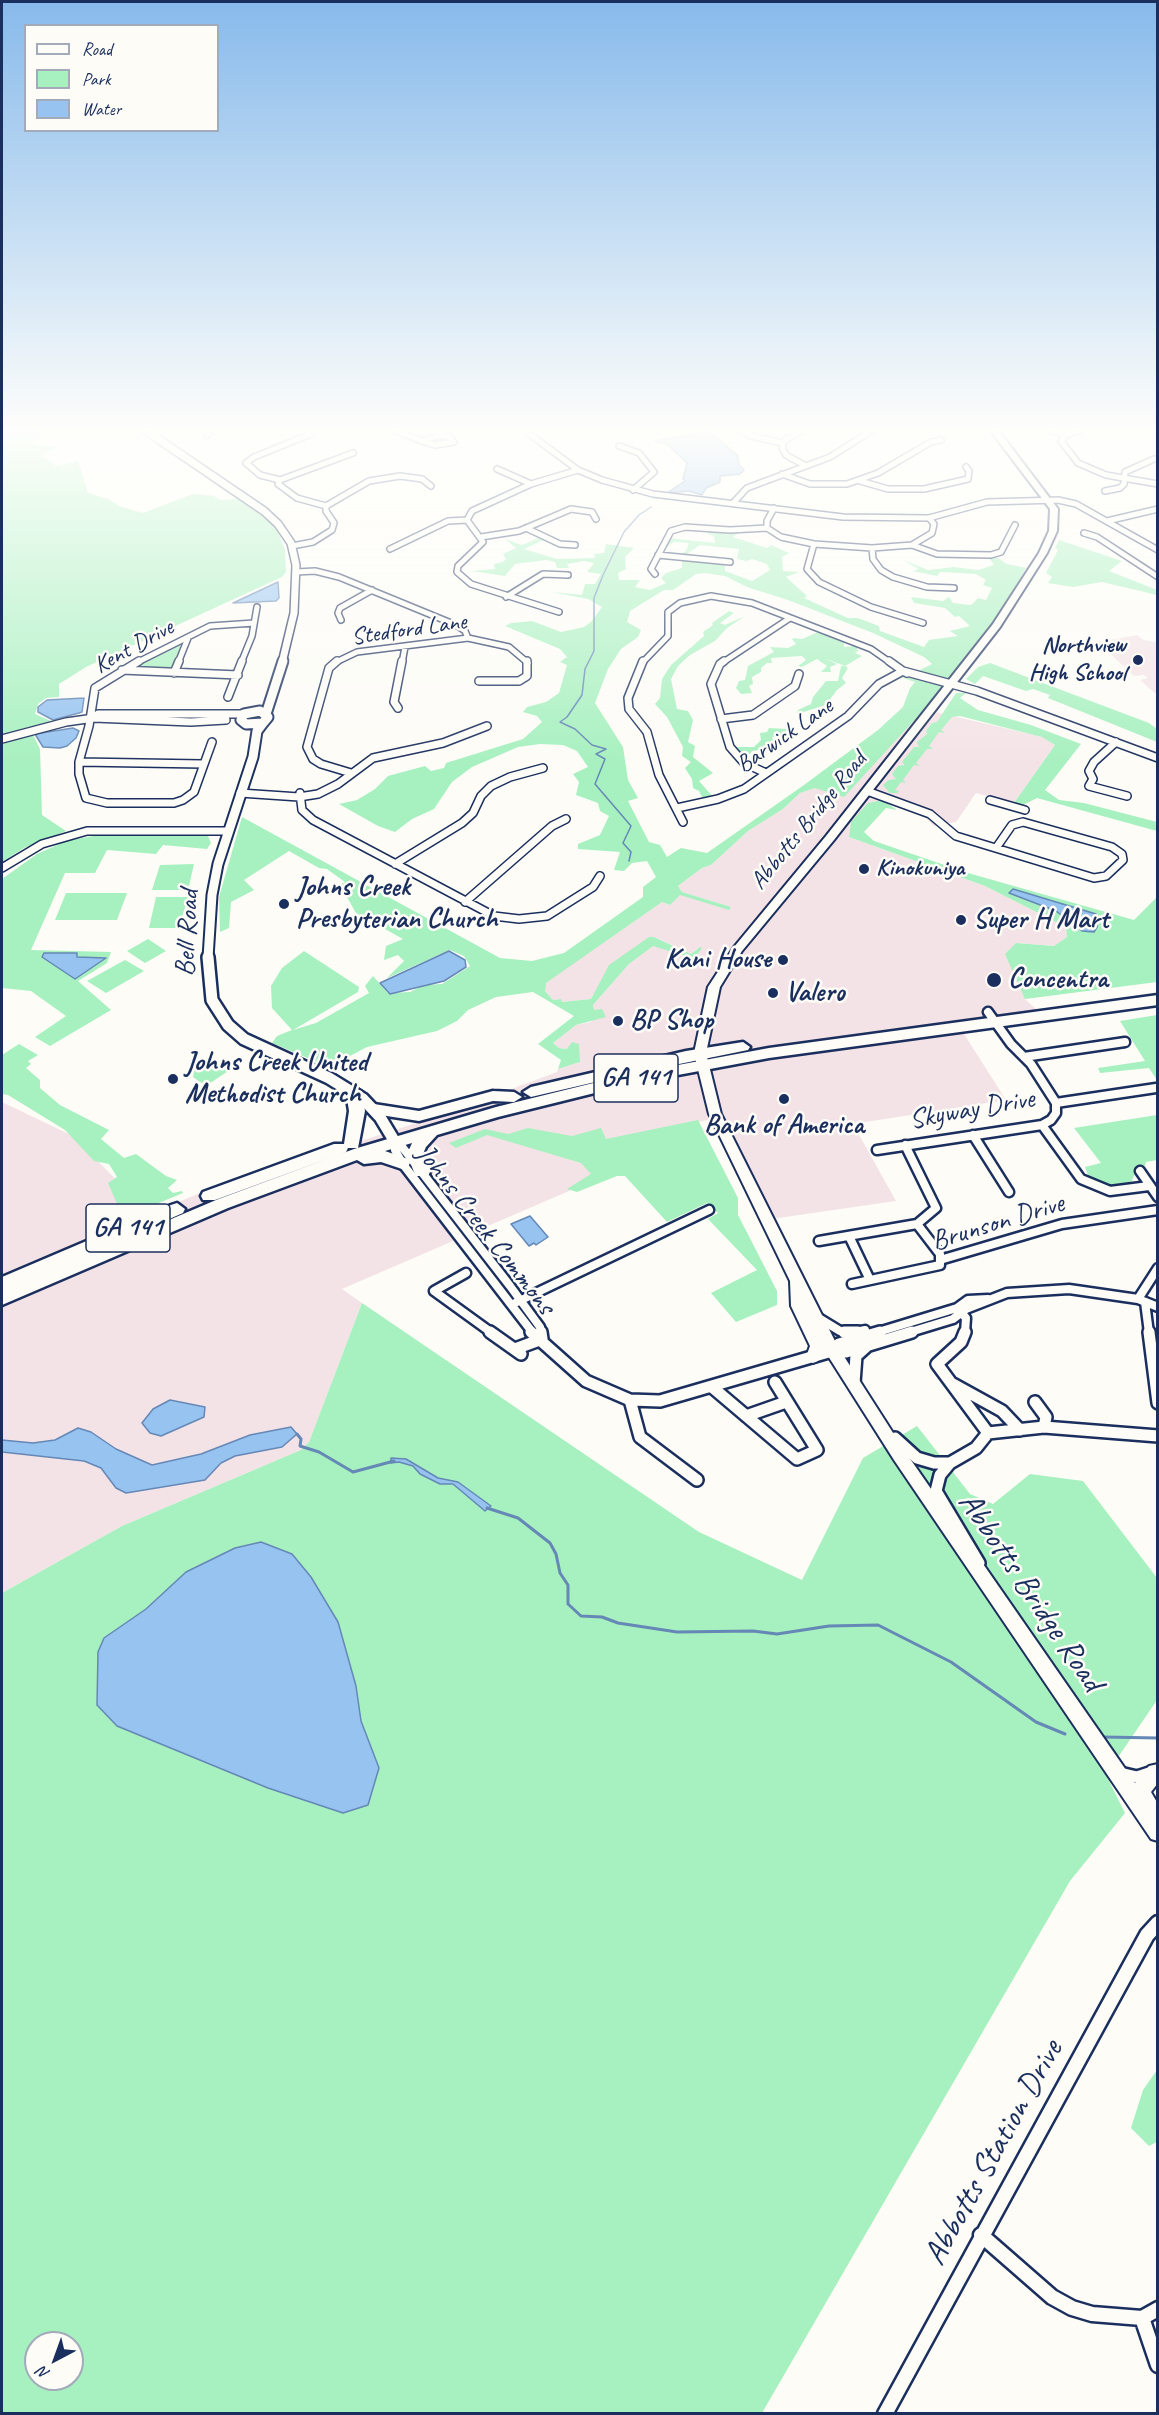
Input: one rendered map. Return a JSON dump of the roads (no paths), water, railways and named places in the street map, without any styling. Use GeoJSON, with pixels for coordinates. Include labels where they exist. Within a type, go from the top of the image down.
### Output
{"type":"FeatureCollection","features":[{"type":"Feature","properties":{"kind":"highway","name":"GA 141"},"geometry":{"type":"LineString","coordinates":[[2,1299],[173,1222],[392,1137],[514,1097],[701,1059],[831,1043],[1158,990]]}},
{"type":"Feature","properties":{"kind":"highway","name":"GA 141"},"geometry":{"type":"LineString","coordinates":[[991,1017],[1158,1000]]}},
{"type":"Feature","properties":{"kind":"highway","name":"GA 141"},"geometry":{"type":"LineString","coordinates":[[2,1284],[124,1230],[257,1177],[352,1144],[431,1132],[701,1059]]}},
{"type":"Feature","properties":{"kind":"highway"},"geometry":{"type":"LineString","coordinates":[[352,1144],[357,1111],[354,1092]]}},
{"type":"Feature","properties":{"kind":"highway"},"geometry":{"type":"LineString","coordinates":[[374,1109],[419,1116],[493,1096],[514,1097]]}},
{"type":"Feature","properties":{"kind":"highway"},"geometry":{"type":"LineString","coordinates":[[422,1172],[415,1154],[419,1144],[431,1132]]}},
{"type":"Feature","properties":{"kind":"highway"},"geometry":{"type":"LineString","coordinates":[[255,1191],[277,1188],[369,1156],[382,1156],[402,1163]]}},
{"type":"Feature","properties":{"kind":"main road","name":"Abbotts Bridge Road"},"geometry":{"type":"LineString","coordinates":[[1047,543],[1029,578],[997,625],[948,683],[867,791],[738,949],[723,971],[709,1004],[701,1059],[715,1114],[832,1351],[1158,1832]]}},
{"type":"Feature","properties":{"kind":"main road","name":"Abbotts Bridge Road"},"geometry":{"type":"LineString","coordinates":[[796,1279],[798,1306],[817,1346],[813,1357]]}},
{"type":"Feature","properties":{"kind":"main road"},"geometry":{"type":"LineString","coordinates":[[1156,1772],[1143,1786],[1142,1793],[1158,1819]]}},
{"type":"Feature","properties":{"kind":"street"},"geometry":{"type":"LineString","coordinates":[[291,544],[298,543]]}},
{"type":"Feature","properties":{"kind":"street"},"geometry":{"type":"LineString","coordinates":[[390,549],[403,543]]}},
{"type":"Feature","properties":{"kind":"street"},"geometry":{"type":"LineString","coordinates":[[482,543],[464,560],[457,572],[471,584],[559,612]]}},
{"type":"Feature","properties":{"kind":"street"},"geometry":{"type":"LineString","coordinates":[[557,543],[575,545]]}},
{"type":"Feature","properties":{"kind":"street"},"geometry":{"type":"LineString","coordinates":[[655,574],[651,568],[663,543]]}},
{"type":"Feature","properties":{"kind":"street"},"geometry":{"type":"LineString","coordinates":[[808,543],[872,548],[912,545],[937,554],[991,555],[1001,552],[1006,543]]}},
{"type":"Feature","properties":{"kind":"street"},"geometry":{"type":"LineString","coordinates":[[912,545],[916,543]]}},
{"type":"Feature","properties":{"kind":"street"},"geometry":{"type":"LineString","coordinates":[[1106,543],[1158,577]]}},
{"type":"Feature","properties":{"kind":"street","name":"Bell Road"},"geometry":{"type":"LineString","coordinates":[[291,544],[296,572],[289,641],[274,692],[266,706],[264,718],[257,732],[256,743],[218,864],[211,912],[208,986],[216,1008],[228,1025],[244,1039],[354,1092],[374,1109],[392,1137]]}},
{"type":"Feature","properties":{"kind":"street"},"geometry":{"type":"LineString","coordinates":[[814,544],[808,558],[807,569],[819,582],[839,594],[871,607],[923,622]]}},
{"type":"Feature","properties":{"kind":"street"},"geometry":{"type":"LineString","coordinates":[[872,548],[873,559],[881,570],[893,577],[927,587],[954,588]]}},
{"type":"Feature","properties":{"kind":"street"},"geometry":{"type":"LineString","coordinates":[[658,555],[730,562]]}},
{"type":"Feature","properties":{"kind":"street"},"geometry":{"type":"LineString","coordinates":[[296,572],[328,573],[456,625],[465,631],[468,638]]}},
{"type":"Feature","properties":{"kind":"street"},"geometry":{"type":"LineString","coordinates":[[506,597],[543,574],[568,575]]}},
{"type":"Feature","properties":{"kind":"street"},"geometry":{"type":"LineString","coordinates":[[710,588],[711,596]]}},
{"type":"Feature","properties":{"kind":"street"},"geometry":{"type":"LineString","coordinates":[[341,621],[338,613],[340,608],[372,591]]}},
{"type":"Feature","properties":{"kind":"street"},"geometry":{"type":"LineString","coordinates":[[683,822],[659,775],[646,732],[629,709],[628,698],[644,658],[668,636],[668,612],[680,603],[711,596],[736,598],[871,649],[903,671],[924,679],[977,691],[1158,758]]}},
{"type":"Feature","properties":{"kind":"street"},"geometry":{"type":"LineString","coordinates":[[228,697],[238,675],[257,607]]}},
{"type":"Feature","properties":{"kind":"street"},"geometry":{"type":"LineString","coordinates":[[766,773],[736,756],[730,747],[711,684],[714,672],[725,660],[790,618]]}},
{"type":"Feature","properties":{"kind":"street","name":"Kent Drive"},"geometry":{"type":"LineString","coordinates":[[79,762],[92,718],[95,688],[103,680],[219,624],[254,623]]}},
{"type":"Feature","properties":{"kind":"street"},"geometry":{"type":"LineString","coordinates":[[174,673],[188,638]]}},
{"type":"Feature","properties":{"kind":"street","name":"Stedford Lane"},"geometry":{"type":"LineString","coordinates":[[351,773],[321,764],[313,759],[306,747],[329,668],[344,657],[357,652],[468,638],[509,647],[519,652],[529,668],[527,676],[519,681],[478,681]]}},
{"type":"Feature","properties":{"kind":"street"},"geometry":{"type":"LineString","coordinates":[[398,708],[394,702],[405,647]]}},
{"type":"Feature","properties":{"kind":"street"},"geometry":{"type":"LineString","coordinates":[[122,670],[238,675]]}},
{"type":"Feature","properties":{"kind":"street","name":"Barwick Lane"},"geometry":{"type":"LineString","coordinates":[[677,808],[732,795],[848,716],[879,684],[903,671]]}},
{"type":"Feature","properties":{"kind":"street"},"geometry":{"type":"LineString","coordinates":[[721,719],[753,715],[795,686],[799,674]]}},
{"type":"Feature","properties":{"kind":"street"},"geometry":{"type":"LineString","coordinates":[[246,718],[264,704],[274,692]]}},
{"type":"Feature","properties":{"kind":"street"},"geometry":{"type":"LineString","coordinates":[[154,721],[157,713]]}},
{"type":"Feature","properties":{"kind":"street"},"geometry":{"type":"LineString","coordinates":[[2,739],[106,714],[157,713],[264,718]]}},
{"type":"Feature","properties":{"kind":"street"},"geometry":{"type":"LineString","coordinates":[[191,722],[194,714]]}},
{"type":"Feature","properties":{"kind":"street"},"geometry":{"type":"LineString","coordinates":[[92,718],[191,722],[264,718]]}},
{"type":"Feature","properties":{"kind":"street"},"geometry":{"type":"LineString","coordinates":[[246,718],[256,743]]}},
{"type":"Feature","properties":{"kind":"street"},"geometry":{"type":"LineString","coordinates":[[241,791],[300,795],[329,788],[373,758],[443,743],[487,726]]}},
{"type":"Feature","properties":{"kind":"street"},"geometry":{"type":"LineString","coordinates":[[203,764],[79,762],[79,774],[86,798],[94,801],[139,804],[174,803],[189,797],[194,792],[212,742]]}},
{"type":"Feature","properties":{"kind":"street"},"geometry":{"type":"LineString","coordinates":[[1116,742],[1094,762],[1089,771],[1093,779],[1089,786],[1127,796]]}},
{"type":"Feature","properties":{"kind":"street"},"geometry":{"type":"LineString","coordinates":[[394,864],[462,823],[473,813],[481,796],[491,786],[510,777],[543,768]]}},
{"type":"Feature","properties":{"kind":"street"},"geometry":{"type":"LineString","coordinates":[[867,791],[930,814],[956,836],[1094,878],[1106,876],[1123,860],[1122,854],[1112,847],[1023,822],[1012,825],[996,848]]}},
{"type":"Feature","properties":{"kind":"street"},"geometry":{"type":"LineString","coordinates":[[300,795],[302,810],[313,820],[494,916],[519,919],[547,916],[593,887],[600,876]]}},
{"type":"Feature","properties":{"kind":"street"},"geometry":{"type":"LineString","coordinates":[[990,800],[1024,810]]}},
{"type":"Feature","properties":{"kind":"street"},"geometry":{"type":"LineString","coordinates":[[1023,822],[1024,810],[1031,804]]}},
{"type":"Feature","properties":{"kind":"street"},"geometry":{"type":"LineString","coordinates":[[465,902],[471,894],[500,874],[552,826],[566,819]]}},
{"type":"Feature","properties":{"kind":"street"},"geometry":{"type":"LineString","coordinates":[[2,868],[42,844],[87,831],[107,829],[228,831]]}},
{"type":"Feature","properties":{"kind":"street","name":"Skyway Drive"},"geometry":{"type":"LineString","coordinates":[[877,1150],[1042,1125],[1056,1113],[1056,1103],[1024,1057],[991,1017]]}},
{"type":"Feature","properties":{"kind":"street"},"geometry":{"type":"LineString","coordinates":[[1024,1057],[1125,1042]]}},
{"type":"Feature","properties":{"kind":"street"},"geometry":{"type":"LineString","coordinates":[[1056,1103],[1156,1088]]}},
{"type":"Feature","properties":{"kind":"street"},"geometry":{"type":"LineString","coordinates":[[1042,1125],[1081,1179],[1110,1191],[1149,1185]]}},
{"type":"Feature","properties":{"kind":"street"},"geometry":{"type":"LineString","coordinates":[[973,1135],[1010,1192]]}},
{"type":"Feature","properties":{"kind":"street","name":"Johns Creek Commons"},"geometry":{"type":"LineString","coordinates":[[392,1137],[395,1150],[402,1163],[490,1280],[515,1303]]}},
{"type":"Feature","properties":{"kind":"street","name":"Johns Creek Commons"},"geometry":{"type":"LineString","coordinates":[[392,1137],[422,1172],[501,1275],[527,1328],[542,1339],[586,1381],[630,1400],[660,1401],[832,1351]]}},
{"type":"Feature","properties":{"kind":"street"},"geometry":{"type":"LineString","coordinates":[[819,1241],[917,1224],[936,1208],[905,1145]]}},
{"type":"Feature","properties":{"kind":"street"},"geometry":{"type":"LineString","coordinates":[[1140,1171],[1158,1197]]}},
{"type":"Feature","properties":{"kind":"street"},"geometry":{"type":"LineString","coordinates":[[515,1303],[709,1210]]}},
{"type":"Feature","properties":{"kind":"street","name":"Brunson Drive"},"geometry":{"type":"LineString","coordinates":[[852,1284],[940,1265],[940,1260],[1062,1224],[1158,1210]]}},
{"type":"Feature","properties":{"kind":"street"},"geometry":{"type":"LineString","coordinates":[[917,1224],[940,1254],[940,1260]]}},
{"type":"Feature","properties":{"kind":"street"},"geometry":{"type":"LineString","coordinates":[[849,1236],[870,1280]]}},
{"type":"Feature","properties":{"kind":"street"},"geometry":{"type":"LineString","coordinates":[[469,1251],[479,1246]]}},
{"type":"Feature","properties":{"kind":"street"},"geometry":{"type":"LineString","coordinates":[[1158,1268],[1142,1300],[1156,1376],[1158,1403]]}},
{"type":"Feature","properties":{"kind":"street"},"geometry":{"type":"LineString","coordinates":[[466,1273],[434,1291],[518,1352],[542,1339]]}},
{"type":"Feature","properties":{"kind":"street"},"geometry":{"type":"LineString","coordinates":[[490,1280],[501,1275]]}},
{"type":"Feature","properties":{"kind":"street"},"geometry":{"type":"LineString","coordinates":[[832,1351],[839,1344],[928,1315],[986,1308],[995,1299],[1007,1293],[1069,1289],[1142,1300],[1158,1307]]}},
{"type":"Feature","properties":{"kind":"street"},"geometry":{"type":"LineString","coordinates":[[832,1351],[846,1352],[935,1325],[961,1311]]}},
{"type":"Feature","properties":{"kind":"street"},"geometry":{"type":"LineString","coordinates":[[961,1311],[966,1318],[966,1330],[961,1342],[937,1364],[988,1433]]}},
{"type":"Feature","properties":{"kind":"street"},"geometry":{"type":"LineString","coordinates":[[814,1315],[840,1331],[852,1333],[891,1327]]}},
{"type":"Feature","properties":{"kind":"street"},"geometry":{"type":"LineString","coordinates":[[928,1315],[935,1325]]}},
{"type":"Feature","properties":{"kind":"street"},"geometry":{"type":"LineString","coordinates":[[854,1386],[856,1356],[871,1344]]}},
{"type":"Feature","properties":{"kind":"street"},"geometry":{"type":"LineString","coordinates":[[712,1387],[797,1459],[817,1450],[775,1382]]}},
{"type":"Feature","properties":{"kind":"street"},"geometry":{"type":"LineString","coordinates":[[950,1382],[1002,1411],[1020,1430]]}},
{"type":"Feature","properties":{"kind":"street"},"geometry":{"type":"LineString","coordinates":[[630,1400],[633,1419],[640,1437],[654,1450],[697,1480]]}},
{"type":"Feature","properties":{"kind":"street"},"geometry":{"type":"LineString","coordinates":[[746,1416],[786,1402]]}},
{"type":"Feature","properties":{"kind":"street"},"geometry":{"type":"LineString","coordinates":[[1035,1402],[1046,1417],[1044,1427]]}},
{"type":"Feature","properties":{"kind":"street"},"geometry":{"type":"LineString","coordinates":[[874,1416],[909,1453],[925,1461],[950,1463]]}},
{"type":"Feature","properties":{"kind":"street"},"geometry":{"type":"LineString","coordinates":[[987,1582],[974,1551],[936,1491],[940,1475],[950,1463],[976,1449],[988,1433],[1044,1427],[1158,1436]]}},
{"type":"Feature","properties":{"kind":"street"},"geometry":{"type":"LineString","coordinates":[[1121,1778],[1156,1772]]}},
{"type":"Feature","properties":{"kind":"street"},"geometry":{"type":"LineString","coordinates":[[1121,1778],[1156,1772]]}},
{"type":"Feature","properties":{"kind":"street","name":"Abbotts Station Drive"},"geometry":{"type":"LineString","coordinates":[[885,2414],[1147,1935],[1158,1923]]}},
{"type":"Feature","properties":{"kind":"street"},"geometry":{"type":"LineString","coordinates":[[981,2235],[1052,2297],[1072,2308],[1092,2314],[1142,2318],[1158,2309]]}},
{"type":"Feature","properties":{"kind":"street"},"geometry":{"type":"LineString","coordinates":[[1142,2318],[1158,2365]]}},
{"type":"Feature","properties":{"kind":"water"},"geometry":{"type":"Polygon","coordinates":[[[278,582],[279,598],[276,601],[233,603],[278,582]]]}},
{"type":"Feature","properties":{"kind":"water"},"geometry":{"type":"Polygon","coordinates":[[[84,698],[82,712],[79,713],[53,720],[38,712],[38,707],[47,700],[84,698]]]}},
{"type":"Feature","properties":{"kind":"water"},"geometry":{"type":"Polygon","coordinates":[[[73,728],[79,731],[76,738],[67,746],[60,748],[43,747],[35,734],[73,728]]]}},
{"type":"Feature","properties":{"kind":"water"},"geometry":{"type":"Polygon","coordinates":[[[1013,889],[1096,914],[1097,927],[1094,932],[1082,931],[1056,911],[1009,893],[1013,889]]]}},
{"type":"Feature","properties":{"kind":"water"},"geometry":{"type":"Polygon","coordinates":[[[449,951],[465,960],[466,967],[444,981],[390,994],[380,983],[449,951]]]}},
{"type":"Feature","properties":{"kind":"water"},"geometry":{"type":"Polygon","coordinates":[[[44,953],[77,953],[77,957],[106,958],[75,979],[42,957],[44,953]]]}},
{"type":"Feature","properties":{"kind":"water"},"geometry":{"type":"Polygon","coordinates":[[[530,1216],[548,1237],[536,1245],[534,1243],[529,1246],[511,1224],[530,1216]]]}},
{"type":"Feature","properties":{"kind":"water"},"geometry":{"type":"Polygon","coordinates":[[[170,1400],[205,1407],[204,1417],[161,1436],[150,1433],[142,1423],[153,1409],[170,1400]]]}},
{"type":"Feature","properties":{"kind":"water"},"geometry":{"type":"Polygon","coordinates":[[[291,1427],[297,1434],[282,1447],[235,1456],[221,1463],[205,1480],[126,1493],[116,1488],[101,1468],[84,1461],[2,1452],[2,1440],[33,1443],[55,1440],[78,1428],[91,1432],[116,1449],[152,1465],[201,1454],[250,1435],[291,1427]]]}},
{"type":"Feature","properties":{"kind":"water"},"geometry":{"type":"Polygon","coordinates":[[[391,1458],[406,1459],[438,1478],[458,1482],[491,1506],[485,1511],[453,1484],[440,1484],[420,1474],[413,1466],[399,1462],[391,1463],[391,1458]]]}},
{"type":"Feature","properties":{"kind":"water"},"geometry":{"type":"Polygon","coordinates":[[[261,1542],[292,1554],[311,1577],[338,1622],[356,1686],[361,1721],[379,1768],[368,1805],[343,1813],[268,1788],[117,1726],[97,1705],[98,1652],[104,1638],[146,1609],[186,1572],[235,1548],[261,1542]]]}},
{"type":"Feature","properties":{"kind":"waterway"},"geometry":{"type":"LineString","coordinates":[[619,543],[594,598],[594,651],[585,669],[582,695],[567,717],[560,722],[575,729],[592,745],[606,749],[596,754],[605,759],[595,784],[631,826],[623,843],[631,852],[629,861]]}},
{"type":"Feature","properties":{"kind":"waterway"},"geometry":{"type":"LineString","coordinates":[[297,1434],[301,1439],[300,1446],[319,1452],[353,1472],[394,1461]]}},
{"type":"Feature","properties":{"kind":"waterway"},"geometry":{"type":"LineString","coordinates":[[487,1508],[518,1518],[550,1543],[556,1554],[560,1573],[568,1585],[568,1604],[581,1616],[602,1617],[618,1623],[677,1632],[753,1631],[777,1634],[829,1626],[878,1625],[951,1662],[1036,1722],[1065,1734]]}},
{"type":"Feature","properties":{"kind":"waterway"},"geometry":{"type":"LineString","coordinates":[[1103,1737],[1158,1738]]}},
{"type":"Feature","properties":{"kind":"place","name":"Northview High School"},"geometry":{"type":"Point","coordinates":[1138,660]}},
{"type":"Feature","properties":{"kind":"place","name":"Kinokuniya"},"geometry":{"type":"Point","coordinates":[864,869]}},
{"type":"Feature","properties":{"kind":"place","name":"Johns Creek Presbyterian Church"},"geometry":{"type":"Point","coordinates":[284,904]}},
{"type":"Feature","properties":{"kind":"place","name":"Super H Mart"},"geometry":{"type":"Point","coordinates":[961,920]}},
{"type":"Feature","properties":{"kind":"place","name":"Kani House"},"geometry":{"type":"Point","coordinates":[783,960]}},
{"type":"Feature","properties":{"kind":"place","name":"Concentra"},"geometry":{"type":"Point","coordinates":[994,980]}},
{"type":"Feature","properties":{"kind":"place","name":"Valero"},"geometry":{"type":"Point","coordinates":[773,993]}},
{"type":"Feature","properties":{"kind":"place","name":"BP Shop"},"geometry":{"type":"Point","coordinates":[618,1021]}},
{"type":"Feature","properties":{"kind":"place","name":"Johns Creek United Methodist Church"},"geometry":{"type":"Point","coordinates":[173,1079]}},
{"type":"Feature","properties":{"kind":"place","name":"Bank of America"},"geometry":{"type":"Point","coordinates":[784,1099]}}]}
